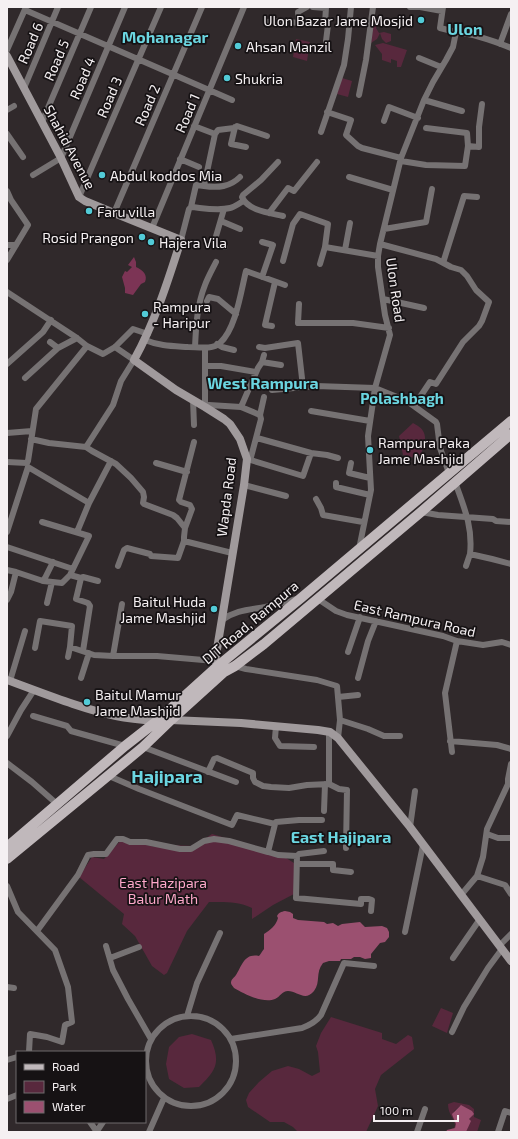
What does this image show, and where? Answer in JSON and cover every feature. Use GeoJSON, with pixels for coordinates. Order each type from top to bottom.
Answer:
{"type":"FeatureCollection","features":[{"type":"Feature","properties":{"kind":"main road","name":"DIT Road, Rampura"},"geometry":{"type":"LineString","coordinates":[[7,847],[457,465],[511,421]]}},
{"type":"Feature","properties":{"kind":"main road","name":"DIT Road, Rampura"},"geometry":{"type":"LineString","coordinates":[[7,859],[143,747],[171,720],[220,666],[235,666],[318,599],[511,434]]}},
{"type":"Feature","properties":{"kind":"main road"},"geometry":{"type":"LineString","coordinates":[[457,465],[464,474]]}},
{"type":"Feature","properties":{"kind":"street","name":"Road 6"},"geometry":{"type":"LineString","coordinates":[[24,88],[58,7]]}},
{"type":"Feature","properties":{"kind":"street","name":"Road 5"},"geometry":{"type":"LineString","coordinates":[[42,122],[91,7]]}},
{"type":"Feature","properties":{"kind":"street","name":"Road 4"},"geometry":{"type":"LineString","coordinates":[[61,158],[125,7]]}},
{"type":"Feature","properties":{"kind":"street","name":"Road 3"},"geometry":{"type":"LineString","coordinates":[[79,197],[161,7]]}},
{"type":"Feature","properties":{"kind":"street","name":"Road 2"},"geometry":{"type":"LineString","coordinates":[[114,214],[202,7]]}},
{"type":"Feature","properties":{"kind":"street","name":"Road 1"},"geometry":{"type":"LineString","coordinates":[[152,228],[244,7]]}},
{"type":"Feature","properties":{"kind":"street"},"geometry":{"type":"LineString","coordinates":[[299,23],[298,12],[307,7]]}},
{"type":"Feature","properties":{"kind":"street"},"geometry":{"type":"LineString","coordinates":[[313,7],[326,7],[325,24],[328,25],[326,41]]}},
{"type":"Feature","properties":{"kind":"street"},"geometry":{"type":"LineString","coordinates":[[321,132],[344,65],[351,7]]}},
{"type":"Feature","properties":{"kind":"street"},"geometry":{"type":"LineString","coordinates":[[359,95],[366,60],[372,7]]}},
{"type":"Feature","properties":{"kind":"street"},"geometry":{"type":"LineString","coordinates":[[410,7],[443,9],[440,28],[477,36],[511,48]]}},
{"type":"Feature","properties":{"kind":"street"},"geometry":{"type":"LineString","coordinates":[[7,50],[25,8],[52,22],[232,100]]}},
{"type":"Feature","properties":{"kind":"street"},"geometry":{"type":"LineString","coordinates":[[500,44],[511,14]]}},
{"type":"Feature","properties":{"kind":"street"},"geometry":{"type":"LineString","coordinates":[[266,22],[278,21],[325,24]]}},
{"type":"Feature","properties":{"kind":"street","name":"Ulon Road"},"geometry":{"type":"LineString","coordinates":[[358,550],[371,490],[368,436],[370,421],[375,388],[390,335],[385,315],[378,267],[380,244],[401,159],[424,100],[446,60],[452,47],[456,32]]}},
{"type":"Feature","properties":{"kind":"street","name":"Shahid Avenue"},"geometry":{"type":"LineString","coordinates":[[7,56],[61,158],[79,197],[114,214],[181,240]]}},
{"type":"Feature","properties":{"kind":"street"},"geometry":{"type":"LineString","coordinates":[[419,58],[441,67]]}},
{"type":"Feature","properties":{"kind":"street"},"geometry":{"type":"LineString","coordinates":[[424,100],[462,111]]}},
{"type":"Feature","properties":{"kind":"street"},"geometry":{"type":"LineString","coordinates":[[468,146],[479,146],[479,127],[482,104]]}},
{"type":"Feature","properties":{"kind":"street"},"geometry":{"type":"LineString","coordinates":[[7,110],[14,106]]}},
{"type":"Feature","properties":{"kind":"street"},"geometry":{"type":"LineString","coordinates":[[384,121],[389,107],[418,118]]}},
{"type":"Feature","properties":{"kind":"street"},"geometry":{"type":"LineString","coordinates":[[327,112],[351,120],[346,135],[358,146],[368,150],[426,165],[465,166],[468,146],[467,133],[426,128]]}},
{"type":"Feature","properties":{"kind":"street"},"geometry":{"type":"LineString","coordinates":[[194,126],[215,134]]}},
{"type":"Feature","properties":{"kind":"street"},"geometry":{"type":"LineString","coordinates":[[204,186],[215,134],[218,130],[237,126],[267,136]]}},
{"type":"Feature","properties":{"kind":"street"},"geometry":{"type":"LineString","coordinates":[[235,127],[231,144],[246,147]]}},
{"type":"Feature","properties":{"kind":"street"},"geometry":{"type":"LineString","coordinates":[[7,134],[23,157]]}},
{"type":"Feature","properties":{"kind":"street"},"geometry":{"type":"LineString","coordinates":[[33,175],[61,158]]}},
{"type":"Feature","properties":{"kind":"street"},"geometry":{"type":"LineString","coordinates":[[180,159],[199,167]]}},
{"type":"Feature","properties":{"kind":"street"},"geometry":{"type":"LineString","coordinates":[[278,162],[262,180],[242,197],[244,201],[257,210],[283,216]]}},
{"type":"Feature","properties":{"kind":"street"},"geometry":{"type":"LineString","coordinates":[[269,213],[288,188],[294,191],[317,162]]}},
{"type":"Feature","properties":{"kind":"street"},"geometry":{"type":"LineString","coordinates":[[86,447],[113,405],[121,382],[147,337],[181,240],[196,186],[223,186],[233,183],[240,176]]}},
{"type":"Feature","properties":{"kind":"street"},"geometry":{"type":"LineString","coordinates":[[349,177],[393,190]]}},
{"type":"Feature","properties":{"kind":"street"},"geometry":{"type":"LineString","coordinates":[[384,229],[426,222],[432,189]]}},
{"type":"Feature","properties":{"kind":"street"},"geometry":{"type":"LineString","coordinates":[[7,191],[28,225],[10,245],[7,260]]}},
{"type":"Feature","properties":{"kind":"street"},"geometry":{"type":"LineString","coordinates":[[443,263],[464,196],[477,197]]}},
{"type":"Feature","properties":{"kind":"street"},"geometry":{"type":"LineString","coordinates":[[191,207],[218,210],[234,207],[244,201]]}},
{"type":"Feature","properties":{"kind":"street"},"geometry":{"type":"LineString","coordinates":[[224,209],[214,243],[225,247]]}},
{"type":"Feature","properties":{"kind":"street"},"geometry":{"type":"LineString","coordinates":[[283,261],[293,224],[300,214],[328,224],[325,247],[320,264]]}},
{"type":"Feature","properties":{"kind":"street"},"geometry":{"type":"LineString","coordinates":[[221,221],[240,229]]}},
{"type":"Feature","properties":{"kind":"street"},"geometry":{"type":"LineString","coordinates":[[345,250],[350,223]]}},
{"type":"Feature","properties":{"kind":"street"},"geometry":{"type":"LineString","coordinates":[[262,242],[273,245],[262,277]]}},
{"type":"Feature","properties":{"kind":"street"},"geometry":{"type":"LineString","coordinates":[[380,244],[436,260],[461,270],[476,290],[489,302],[479,326],[463,342],[436,384],[430,382],[414,406]]}},
{"type":"Feature","properties":{"kind":"street"},"geometry":{"type":"LineString","coordinates":[[325,247],[378,256]]}},
{"type":"Feature","properties":{"kind":"street"},"geometry":{"type":"LineString","coordinates":[[195,347],[200,301],[205,284],[216,262]]}},
{"type":"Feature","properties":{"kind":"street"},"geometry":{"type":"LineString","coordinates":[[7,292],[51,320],[87,346],[103,354],[115,347],[133,329],[156,344],[205,348],[220,343],[228,332],[236,314],[246,271],[285,285]]}},
{"type":"Feature","properties":{"kind":"street"},"geometry":{"type":"LineString","coordinates":[[272,326],[265,325],[275,282]]}},
{"type":"Feature","properties":{"kind":"street"},"geometry":{"type":"LineString","coordinates":[[207,301],[209,297],[218,299],[236,314]]}},
{"type":"Feature","properties":{"kind":"street"},"geometry":{"type":"LineString","coordinates":[[383,299],[424,308]]}},
{"type":"Feature","properties":{"kind":"street"},"geometry":{"type":"LineString","coordinates":[[299,304],[298,323],[353,323],[389,328]]}},
{"type":"Feature","properties":{"kind":"street"},"geometry":{"type":"LineString","coordinates":[[7,364],[43,332],[51,320]]}},
{"type":"Feature","properties":{"kind":"street"},"geometry":{"type":"LineString","coordinates":[[25,378],[58,348],[77,338]]}},
{"type":"Feature","properties":{"kind":"street"},"geometry":{"type":"LineString","coordinates":[[50,342],[58,348]]}},
{"type":"Feature","properties":{"kind":"street"},"geometry":{"type":"LineString","coordinates":[[259,347],[265,348],[298,343],[303,387]]}},
{"type":"Feature","properties":{"kind":"street"},"geometry":{"type":"LineString","coordinates":[[217,344],[234,350]]}},
{"type":"Feature","properties":{"kind":"street"},"geometry":{"type":"LineString","coordinates":[[7,462],[27,463],[36,408],[87,346]]}},
{"type":"Feature","properties":{"kind":"street","name":"Wapda Road"},"geometry":{"type":"LineString","coordinates":[[115,347],[176,390],[224,419],[240,439],[247,459],[222,620],[220,666]]}},
{"type":"Feature","properties":{"kind":"street"},"geometry":{"type":"LineString","coordinates":[[205,348],[205,407],[241,407],[260,416]]}},
{"type":"Feature","properties":{"kind":"street"},"geometry":{"type":"LineString","coordinates":[[241,407],[263,359],[281,365]]}},
{"type":"Feature","properties":{"kind":"street"},"geometry":{"type":"LineString","coordinates":[[206,366],[226,367],[256,372]]}},
{"type":"Feature","properties":{"kind":"street"},"geometry":{"type":"LineString","coordinates":[[272,390],[340,386],[375,388],[407,401],[436,422],[440,448],[449,473]]}},
{"type":"Feature","properties":{"kind":"street"},"geometry":{"type":"LineString","coordinates":[[247,459],[251,457],[257,438],[264,397]]}},
{"type":"Feature","properties":{"kind":"street"},"geometry":{"type":"LineString","coordinates":[[193,400],[194,425]]}},
{"type":"Feature","properties":{"kind":"street"},"geometry":{"type":"LineString","coordinates":[[311,411],[370,421]]}},
{"type":"Feature","properties":{"kind":"street"},"geometry":{"type":"LineString","coordinates":[[7,433],[32,431]]}},
{"type":"Feature","properties":{"kind":"street"},"geometry":{"type":"LineString","coordinates":[[257,438],[311,453],[338,458]]}},
{"type":"Feature","properties":{"kind":"street"},"geometry":{"type":"LineString","coordinates":[[31,439],[49,443],[86,447],[116,464],[143,492],[144,504],[173,515],[185,528]]}},
{"type":"Feature","properties":{"kind":"street"},"geometry":{"type":"LineString","coordinates":[[118,566],[124,550],[127,548],[150,554],[151,556],[178,558],[184,539],[185,528],[192,509],[190,506],[179,500],[194,442]]}},
{"type":"Feature","properties":{"kind":"street"},"geometry":{"type":"LineString","coordinates":[[247,459],[303,476],[311,453]]}},
{"type":"Feature","properties":{"kind":"street"},"geometry":{"type":"LineString","coordinates":[[76,532],[89,502],[111,462]]}},
{"type":"Feature","properties":{"kind":"street"},"geometry":{"type":"LineString","coordinates":[[156,463],[187,472]]}},
{"type":"Feature","properties":{"kind":"street"},"geometry":{"type":"LineString","coordinates":[[352,463],[348,473],[370,478]]}},
{"type":"Feature","properties":{"kind":"street"},"geometry":{"type":"LineString","coordinates":[[7,532],[28,467],[89,502]]}},
{"type":"Feature","properties":{"kind":"street"},"geometry":{"type":"LineString","coordinates":[[455,482],[468,518],[470,554],[466,566]]}},
{"type":"Feature","properties":{"kind":"street"},"geometry":{"type":"LineString","coordinates":[[336,483],[336,488],[370,495]]}},
{"type":"Feature","properties":{"kind":"street"},"geometry":{"type":"LineString","coordinates":[[244,485],[286,496]]}},
{"type":"Feature","properties":{"kind":"street"},"geometry":{"type":"LineString","coordinates":[[316,499],[323,515],[363,522]]}},
{"type":"Feature","properties":{"kind":"street"},"geometry":{"type":"LineString","coordinates":[[421,512],[511,522]]}},
{"type":"Feature","properties":{"kind":"street"},"geometry":{"type":"LineString","coordinates":[[7,570],[43,581],[62,583],[72,572],[89,536],[42,522]]}},
{"type":"Feature","properties":{"kind":"street"},"geometry":{"type":"LineString","coordinates":[[184,539],[232,553]]}},
{"type":"Feature","properties":{"kind":"street"},"geometry":{"type":"LineString","coordinates":[[7,547],[53,562],[81,578],[83,577],[98,581]]}},
{"type":"Feature","properties":{"kind":"street"},"geometry":{"type":"LineString","coordinates":[[470,554],[511,564]]}},
{"type":"Feature","properties":{"kind":"street"},"geometry":{"type":"LineString","coordinates":[[43,581],[53,562]]}},
{"type":"Feature","properties":{"kind":"street"},"geometry":{"type":"LineString","coordinates":[[7,600],[11,592],[16,572]]}},
{"type":"Feature","properties":{"kind":"street"},"geometry":{"type":"LineString","coordinates":[[81,578],[76,599],[88,603],[90,606],[86,652],[81,678]]}},
{"type":"Feature","properties":{"kind":"street"},"geometry":{"type":"LineString","coordinates":[[47,603],[52,582]]}},
{"type":"Feature","properties":{"kind":"street"},"geometry":{"type":"LineString","coordinates":[[222,620],[229,615],[242,611],[301,598]]}},
{"type":"Feature","properties":{"kind":"street","name":"East Rampura Road"},"geometry":{"type":"LineString","coordinates":[[318,599],[336,611],[347,615],[443,636],[457,641],[483,645],[502,642],[511,645]]}},
{"type":"Feature","properties":{"kind":"street"},"geometry":{"type":"LineString","coordinates":[[113,656],[122,604]]}},
{"type":"Feature","properties":{"kind":"street"},"geometry":{"type":"LineString","coordinates":[[348,652],[360,617]]}},
{"type":"Feature","properties":{"kind":"street"},"geometry":{"type":"LineString","coordinates":[[35,648],[40,621],[72,626],[68,657]]}},
{"type":"Feature","properties":{"kind":"street"},"geometry":{"type":"LineString","coordinates":[[358,678],[368,641],[376,621]]}},
{"type":"Feature","properties":{"kind":"street"},"geometry":{"type":"LineString","coordinates":[[25,631],[8,680],[79,706],[104,713],[127,718],[157,721]]}},
{"type":"Feature","properties":{"kind":"street"},"geometry":{"type":"LineString","coordinates":[[452,752],[445,694],[457,641]]}},
{"type":"Feature","properties":{"kind":"street"},"geometry":{"type":"LineString","coordinates":[[70,647],[94,654],[113,656],[157,656],[220,666]]}},
{"type":"Feature","properties":{"kind":"street"},"geometry":{"type":"LineString","coordinates":[[235,666],[246,670],[317,680],[337,686],[340,720],[338,738]]}},
{"type":"Feature","properties":{"kind":"street"},"geometry":{"type":"LineString","coordinates":[[7,736],[34,690]]}},
{"type":"Feature","properties":{"kind":"street"},"geometry":{"type":"LineString","coordinates":[[338,697],[358,695]]}},
{"type":"Feature","properties":{"kind":"street"},"geometry":{"type":"LineString","coordinates":[[33,716],[67,726],[71,731],[125,746]]}},
{"type":"Feature","properties":{"kind":"street"},"geometry":{"type":"LineString","coordinates":[[171,720],[241,723],[330,732],[338,738],[410,827],[511,961]]}},
{"type":"Feature","properties":{"kind":"street"},"geometry":{"type":"LineString","coordinates":[[340,720],[384,736],[400,736]]}},
{"type":"Feature","properties":{"kind":"street"},"geometry":{"type":"LineString","coordinates":[[276,726],[275,738],[280,746],[314,747]]}},
{"type":"Feature","properties":{"kind":"street"},"geometry":{"type":"LineString","coordinates":[[324,811],[330,732]]}},
{"type":"Feature","properties":{"kind":"street"},"geometry":{"type":"LineString","coordinates":[[450,741],[498,745],[511,749]]}},
{"type":"Feature","properties":{"kind":"street"},"geometry":{"type":"LineString","coordinates":[[143,747],[236,782]]}},
{"type":"Feature","properties":{"kind":"street"},"geometry":{"type":"LineString","coordinates":[[208,772],[214,759],[217,758],[253,773],[255,782],[267,787],[289,788],[327,784],[339,789],[347,790],[346,848]]}},
{"type":"Feature","properties":{"kind":"street"},"geometry":{"type":"LineString","coordinates":[[7,763],[57,804]]}},
{"type":"Feature","properties":{"kind":"street"},"geometry":{"type":"LineString","coordinates":[[461,895],[477,876],[483,857],[487,830],[508,784],[511,764]]}},
{"type":"Feature","properties":{"kind":"street"},"geometry":{"type":"LineString","coordinates":[[109,776],[232,825],[237,815],[275,824],[276,822],[299,820],[322,820]]}},
{"type":"Feature","properties":{"kind":"street"},"geometry":{"type":"LineString","coordinates":[[410,827],[415,791]]}},
{"type":"Feature","properties":{"kind":"street"},"geometry":{"type":"LineString","coordinates":[[268,852],[275,824]]}},
{"type":"Feature","properties":{"kind":"street"},"geometry":{"type":"LineString","coordinates":[[486,834],[498,838],[511,838]]}},
{"type":"Feature","properties":{"kind":"street"},"geometry":{"type":"LineString","coordinates":[[37,931],[78,874],[88,855],[106,854],[117,839],[123,839],[130,842],[146,842],[180,849],[191,848],[208,840],[214,839],[229,841],[278,855],[297,856],[299,854],[324,851]]}},
{"type":"Feature","properties":{"kind":"street"},"geometry":{"type":"LineString","coordinates":[[405,932],[423,845]]}},
{"type":"Feature","properties":{"kind":"street"},"geometry":{"type":"LineString","coordinates":[[297,856],[296,898],[361,904],[361,899],[369,899],[372,900],[371,911]]}},
{"type":"Feature","properties":{"kind":"street"},"geometry":{"type":"LineString","coordinates":[[297,864],[333,864],[333,870],[351,872]]}},
{"type":"Feature","properties":{"kind":"street"},"geometry":{"type":"LineString","coordinates":[[477,876],[505,885],[511,894]]}},
{"type":"Feature","properties":{"kind":"street"},"geometry":{"type":"LineString","coordinates":[[7,886],[18,912],[55,950],[68,987],[72,1022],[65,1025],[62,1042],[47,1037],[30,1034],[29,1051]]}},
{"type":"Feature","properties":{"kind":"street"},"geometry":{"type":"LineString","coordinates":[[453,958],[480,919]]}},
{"type":"Feature","properties":{"kind":"street"},"geometry":{"type":"LineString","coordinates":[[187,1016],[197,982],[220,933]]}},
{"type":"Feature","properties":{"kind":"street"},"geometry":{"type":"LineString","coordinates":[[452,1032],[464,1007],[500,948],[511,934]]}},
{"type":"Feature","properties":{"kind":"street"},"geometry":{"type":"LineString","coordinates":[[106,946],[113,970],[150,1040]]}},
{"type":"Feature","properties":{"kind":"street"},"geometry":{"type":"LineString","coordinates":[[110,958],[139,947]]}},
{"type":"Feature","properties":{"kind":"street"},"geometry":{"type":"LineString","coordinates":[[231,1039],[302,1028],[310,1025],[317,1021],[321,1015],[344,963],[374,966]]}},
{"type":"Feature","properties":{"kind":"street"},"geometry":{"type":"LineString","coordinates":[[7,987],[14,988]]}},
{"type":"Feature","properties":{"kind":"street"},"geometry":{"type":"LineString","coordinates":[[146,1055],[150,1040],[157,1030],[166,1023],[176,1018],[198,1016],[212,1021],[225,1031],[231,1039],[236,1051],[237,1063],[234,1076],[229,1087],[220,1096],[210,1102],[198,1106],[186,1106],[164,1098],[150,1081],[146,1071]]}},
{"type":"Feature","properties":{"kind":"street"},"geometry":{"type":"LineString","coordinates":[[149,1132],[164,1098]]}},
{"type":"Feature","properties":{"kind":"street"},"geometry":{"type":"LineString","coordinates":[[417,1132],[425,1109]]}},
{"type":"Feature","properties":{"kind":"street"},"geometry":{"type":"LineString","coordinates":[[498,1132],[505,1110],[511,1113]]}},
{"type":"Feature","properties":{"kind":"street"},"geometry":{"type":"LineString","coordinates":[[91,1123],[97,1132],[102,1123]]}},
{"type":"Feature","properties":{"kind":"green space"},"geometry":{"type":"Polygon","coordinates":[[[374,17],[378,24],[376,28],[379,33],[384,32],[391,34],[391,41],[386,43],[382,39],[380,33],[377,39],[371,43],[374,17]]]}},
{"type":"Feature","properties":{"kind":"green space"},"geometry":{"type":"Polygon","coordinates":[[[296,39],[310,42],[307,61],[293,57],[296,39]]]}},
{"type":"Feature","properties":{"kind":"green space"},"geometry":{"type":"Polygon","coordinates":[[[383,43],[407,50],[401,67],[397,67],[397,61],[391,59],[391,63],[382,60],[382,54],[375,45],[383,43]]]}},
{"type":"Feature","properties":{"kind":"green space"},"geometry":{"type":"Polygon","coordinates":[[[342,78],[352,81],[348,97],[337,94],[342,78]]]}},
{"type":"Feature","properties":{"kind":"green space"},"geometry":{"type":"Polygon","coordinates":[[[413,423],[420,427],[425,438],[423,449],[418,459],[403,455],[399,436],[413,423]]]}},
{"type":"Feature","properties":{"kind":"green space","name":"East Hazipara Balur Math"},"geometry":{"type":"Polygon","coordinates":[[[212,834],[280,854],[297,865],[294,894],[273,905],[252,919],[252,908],[247,906],[231,902],[209,902],[187,931],[167,973],[164,975],[152,966],[135,936],[122,924],[124,914],[79,877],[92,857],[104,859],[122,839],[155,847],[167,845],[194,846],[212,834]]]}},
{"type":"Feature","properties":{"kind":"green space"},"geometry":{"type":"Polygon","coordinates":[[[441,1008],[453,1013],[447,1033],[432,1026],[441,1008]]]}},
{"type":"Feature","properties":{"kind":"green space"},"geometry":{"type":"Polygon","coordinates":[[[331,1017],[382,1033],[382,1039],[396,1044],[408,1035],[412,1037],[414,1049],[381,1075],[375,1089],[378,1106],[366,1132],[298,1132],[284,1122],[270,1122],[248,1107],[246,1100],[249,1093],[272,1071],[288,1066],[299,1069],[312,1076],[320,1072],[316,1046],[321,1033],[331,1017]]]}},
{"type":"Feature","properties":{"kind":"green space"},"geometry":{"type":"Polygon","coordinates":[[[192,1034],[211,1040],[216,1055],[216,1060],[213,1071],[199,1087],[184,1088],[169,1079],[166,1064],[169,1047],[179,1037],[192,1034]]]}},
{"type":"Feature","properties":{"kind":"green space"},"geometry":{"type":"Polygon","coordinates":[[[454,1102],[469,1105],[474,1109],[474,1117],[481,1120],[477,1132],[466,1132],[470,1121],[469,1119],[472,1115],[460,1106],[454,1111],[453,1117],[457,1124],[455,1128],[453,1128],[455,1123],[449,1111],[448,1104],[454,1102]]]}},
{"type":"Feature","properties":{"kind":"shaded area"},"geometry":{"type":"Polygon","coordinates":[[[134,257],[136,267],[143,271],[146,279],[133,295],[125,293],[122,277],[125,271],[127,272],[132,267],[128,265],[134,257]]]}},
{"type":"Feature","properties":{"kind":"water"},"geometry":{"type":"Polygon","coordinates":[[[285,911],[293,914],[293,918],[298,920],[324,922],[327,924],[333,923],[338,926],[342,924],[360,922],[365,927],[382,926],[387,928],[389,937],[385,942],[380,943],[371,954],[371,958],[365,959],[354,957],[351,959],[341,959],[340,961],[329,961],[323,963],[319,970],[316,988],[307,996],[288,991],[284,992],[275,999],[265,1000],[248,995],[234,988],[231,984],[232,980],[242,964],[250,956],[260,955],[264,949],[264,934],[274,926],[278,918],[277,916],[281,912],[285,911]]]}},
{"type":"Feature","properties":{"kind":"water"},"geometry":{"type":"Polygon","coordinates":[[[461,1105],[472,1111],[474,1114],[469,1119],[471,1121],[466,1132],[446,1132],[447,1130],[455,1128],[456,1124],[452,1114],[461,1105]]]}},
{"type":"Feature","properties":{"kind":"place","name":"Ulon Bazar Jame Mosjid"},"geometry":{"type":"Point","coordinates":[421,20]}},
{"type":"Feature","properties":{"kind":"place","name":"Ahsan Manzil"},"geometry":{"type":"Point","coordinates":[238,46]}},
{"type":"Feature","properties":{"kind":"place","name":"Shukria"},"geometry":{"type":"Point","coordinates":[227,78]}},
{"type":"Feature","properties":{"kind":"place","name":"Abdul koddos Mia"},"geometry":{"type":"Point","coordinates":[102,175]}},
{"type":"Feature","properties":{"kind":"place","name":"Faru villa"},"geometry":{"type":"Point","coordinates":[89,211]}},
{"type":"Feature","properties":{"kind":"place","name":"Rosid Prangon"},"geometry":{"type":"Point","coordinates":[142,237]}},
{"type":"Feature","properties":{"kind":"place","name":"Hajera Vila"},"geometry":{"type":"Point","coordinates":[151,242]}},
{"type":"Feature","properties":{"kind":"place","name":"Rampura - Haripur"},"geometry":{"type":"Point","coordinates":[145,314]}},
{"type":"Feature","properties":{"kind":"place","name":"Rampura Paka Jame Mashjid"},"geometry":{"type":"Point","coordinates":[370,450]}},
{"type":"Feature","properties":{"kind":"place","name":"Baitul Huda Jame Mashjid"},"geometry":{"type":"Point","coordinates":[214,609]}},
{"type":"Feature","properties":{"kind":"place","name":"Baitul Mamur Jame Mashjid"},"geometry":{"type":"Point","coordinates":[87,702]}},
{"type":"Feature","properties":{"kind":"district","name":"Ulon"},"geometry":{"type":"Point","coordinates":[465,28]}},
{"type":"Feature","properties":{"kind":"district","name":"Mohanagar"},"geometry":{"type":"Point","coordinates":[165,36]}},
{"type":"Feature","properties":{"kind":"district","name":"West Rampura"},"geometry":{"type":"Point","coordinates":[263,382]}},
{"type":"Feature","properties":{"kind":"district","name":"Polashbagh"},"geometry":{"type":"Point","coordinates":[402,398]}},
{"type":"Feature","properties":{"kind":"district","name":"Hajipara"},"geometry":{"type":"Point","coordinates":[167,776]}},
{"type":"Feature","properties":{"kind":"district","name":"East Hajipara"},"geometry":{"type":"Point","coordinates":[341,836]}}]}
